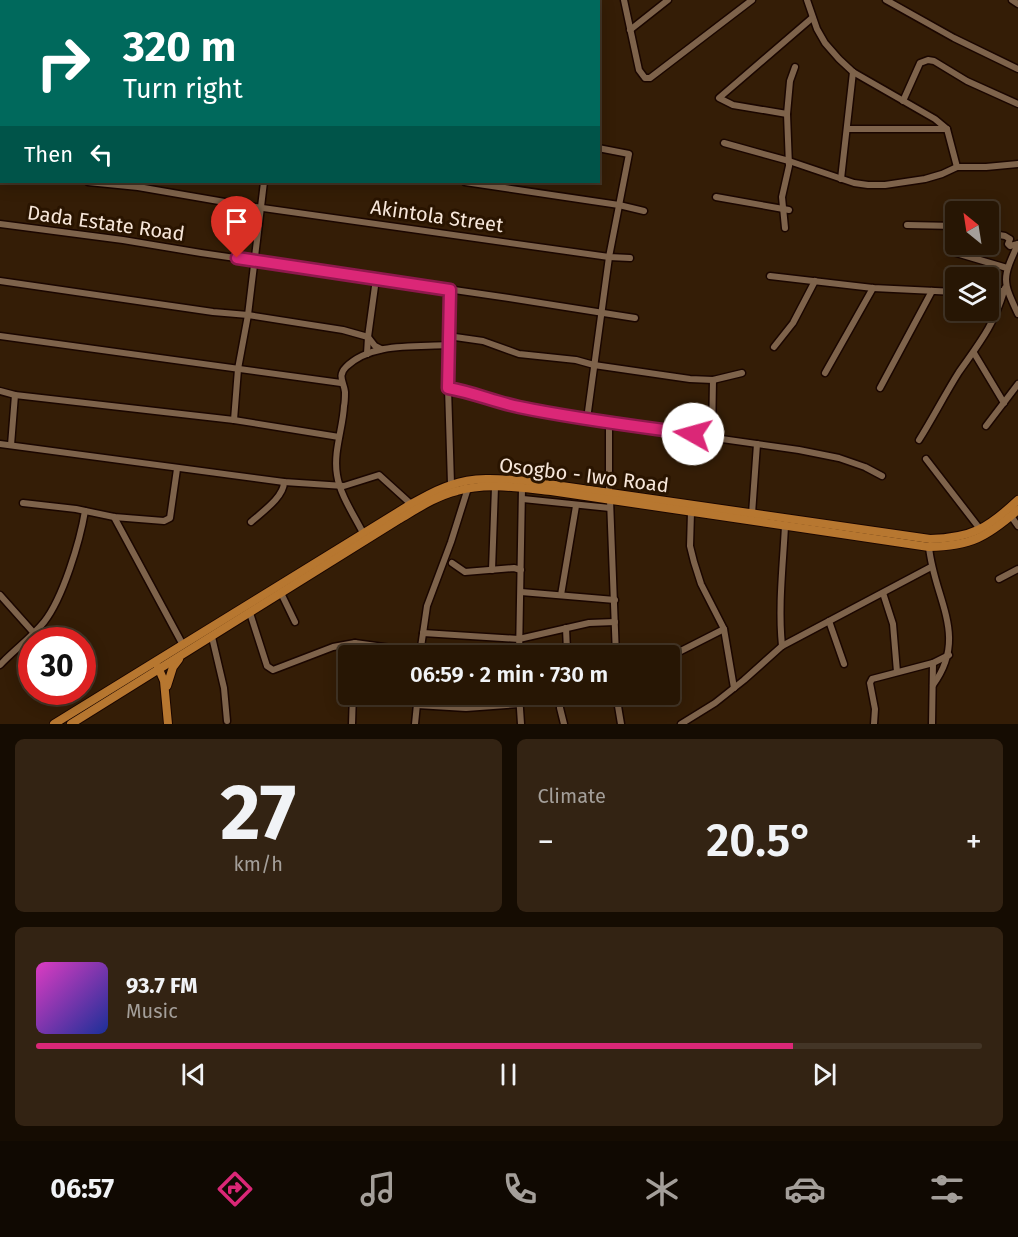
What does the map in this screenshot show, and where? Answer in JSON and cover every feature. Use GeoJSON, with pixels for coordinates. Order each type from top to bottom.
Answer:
{"type":"FeatureCollection","features":[{"type":"Feature","properties":{"kind":"main road","name":"Osogbo - Iwo Road"},"geometry":{"type":"LineString","coordinates":[[71,724],[363,533],[411,504],[451,484],[481,479],[501,479],[610,500],[752,514],[930,539],[954,538],[980,529],[1018,500]]}},
{"type":"Feature","properties":{"kind":"main road","name":"Osogbo - Iwo Road"},"geometry":{"type":"LineString","coordinates":[[184,649],[212,637],[419,508],[442,495],[468,488],[522,488],[929,547],[964,544],[988,534],[1018,510]]}},
{"type":"Feature","properties":{"kind":"main road"},"geometry":{"type":"LineString","coordinates":[[166,690],[173,668],[184,649]]}},
{"type":"Feature","properties":{"kind":"main road","name":"Osogbo - Iwo Road"},"geometry":{"type":"LineString","coordinates":[[54,724],[157,666]]}},
{"type":"Feature","properties":{"kind":"main road"},"geometry":{"type":"LineString","coordinates":[[157,666],[166,690],[168,724]]}},
{"type":"Feature","properties":{"kind":"street"},"geometry":{"type":"LineString","coordinates":[[624,0],[639,70],[643,77],[650,78],[749,1]]}},
{"type":"Feature","properties":{"kind":"street"},"geometry":{"type":"LineString","coordinates":[[630,30],[668,0]]}},
{"type":"Feature","properties":{"kind":"street"},"geometry":{"type":"LineString","coordinates":[[807,0],[812,18],[825,43],[853,72],[935,119],[947,129],[957,167]]}},
{"type":"Feature","properties":{"kind":"street"},"geometry":{"type":"LineString","coordinates":[[886,0],[954,38],[1018,69]]}},
{"type":"Feature","properties":{"kind":"street"},"geometry":{"type":"LineString","coordinates":[[1012,0],[1018,4]]}},
{"type":"Feature","properties":{"kind":"street"},"geometry":{"type":"LineString","coordinates":[[787,114],[734,105],[719,98],[812,18]]}},
{"type":"Feature","properties":{"kind":"street"},"geometry":{"type":"LineString","coordinates":[[903,101],[920,63],[928,60],[1018,104]]}},
{"type":"Feature","properties":{"kind":"street"},"geometry":{"type":"LineString","coordinates":[[785,228],[786,210],[782,197],[789,160],[787,114],[790,81],[795,66]]}},
{"type":"Feature","properties":{"kind":"street"},"geometry":{"type":"LineString","coordinates":[[840,179],[853,72]]}},
{"type":"Feature","properties":{"kind":"street"},"geometry":{"type":"LineString","coordinates":[[847,129],[947,129]]}},
{"type":"Feature","properties":{"kind":"street"},"geometry":{"type":"LineString","coordinates":[[724,143],[789,160],[854,183],[885,185],[925,179],[957,167],[1018,164]]}},
{"type":"Feature","properties":{"kind":"street"},"geometry":{"type":"LineString","coordinates":[[587,419],[609,257],[629,154],[600,148]]}},
{"type":"Feature","properties":{"kind":"street","name":"Akintola Street"},"geometry":{"type":"LineString","coordinates":[[113,183],[138,184],[260,207],[609,257],[630,258]]}},
{"type":"Feature","properties":{"kind":"street"},"geometry":{"type":"LineString","coordinates":[[234,420],[238,369],[248,315],[264,183]]}},
{"type":"Feature","properties":{"kind":"street"},"geometry":{"type":"LineString","coordinates":[[472,183],[619,205],[644,211]]}},
{"type":"Feature","properties":{"kind":"street"},"geometry":{"type":"LineString","coordinates":[[716,197],[786,210]]}},
{"type":"Feature","properties":{"kind":"street","name":"Dada Estate Road"},"geometry":{"type":"LineString","coordinates":[[0,224],[509,297],[635,318]]}},
{"type":"Feature","properties":{"kind":"street"},"geometry":{"type":"LineString","coordinates":[[907,225],[945,226]]}},
{"type":"Feature","properties":{"kind":"street"},"geometry":{"type":"LineString","coordinates":[[999,235],[1010,238],[1008,244],[1010,246],[1018,244]]}},
{"type":"Feature","properties":{"kind":"street"},"geometry":{"type":"LineString","coordinates":[[919,440],[993,322],[1005,289],[1007,268],[1018,244]]}},
{"type":"Feature","properties":{"kind":"street"},"geometry":{"type":"LineString","coordinates":[[963,255],[1007,268]]}},
{"type":"Feature","properties":{"kind":"street"},"geometry":{"type":"LineString","coordinates":[[770,276],[873,288],[945,292]]}},
{"type":"Feature","properties":{"kind":"street"},"geometry":{"type":"LineString","coordinates":[[367,354],[376,279]]}},
{"type":"Feature","properties":{"kind":"street"},"geometry":{"type":"LineString","coordinates":[[0,281],[343,330],[368,337],[375,346],[381,349]]}},
{"type":"Feature","properties":{"kind":"street"},"geometry":{"type":"LineString","coordinates":[[774,346],[793,323],[815,281]]}},
{"type":"Feature","properties":{"kind":"street"},"geometry":{"type":"LineString","coordinates":[[825,373],[873,288]]}},
{"type":"Feature","properties":{"kind":"street"},"geometry":{"type":"LineString","coordinates":[[999,290],[1005,289]]}},
{"type":"Feature","properties":{"kind":"street"},"geometry":{"type":"LineString","coordinates":[[1005,289],[1018,315]]}},
{"type":"Feature","properties":{"kind":"street"},"geometry":{"type":"LineString","coordinates":[[450,290],[448,388],[451,484]]}},
{"type":"Feature","properties":{"kind":"street"},"geometry":{"type":"LineString","coordinates":[[880,388],[932,291]]}},
{"type":"Feature","properties":{"kind":"street"},"geometry":{"type":"LineString","coordinates":[[0,336],[341,383]]}},
{"type":"Feature","properties":{"kind":"street"},"geometry":{"type":"LineString","coordinates":[[448,336],[483,341],[519,354],[576,360],[594,365],[713,381],[742,373]]}},
{"type":"Feature","properties":{"kind":"street"},"geometry":{"type":"LineString","coordinates":[[363,533],[336,473],[344,408],[345,390],[341,383],[342,372],[367,354],[381,349],[448,345]]}},
{"type":"Feature","properties":{"kind":"street"},"geometry":{"type":"LineString","coordinates":[[974,353],[1004,403]]}},
{"type":"Feature","properties":{"kind":"street"},"geometry":{"type":"LineString","coordinates":[[712,436],[713,381]]}},
{"type":"Feature","properties":{"kind":"street"},"geometry":{"type":"LineString","coordinates":[[986,426],[1018,384]]}},
{"type":"Feature","properties":{"kind":"street"},"geometry":{"type":"LineString","coordinates":[[448,388],[520,407],[609,423],[712,436],[839,459],[865,466],[882,476]]}},
{"type":"Feature","properties":{"kind":"street"},"geometry":{"type":"LineString","coordinates":[[0,391],[15,395],[234,420],[339,437]]}},
{"type":"Feature","properties":{"kind":"street"},"geometry":{"type":"LineString","coordinates":[[11,445],[15,395]]}},
{"type":"Feature","properties":{"kind":"street"},"geometry":{"type":"LineString","coordinates":[[609,423],[616,645]]}},
{"type":"Feature","properties":{"kind":"street"},"geometry":{"type":"LineString","coordinates":[[0,444],[284,482],[340,486],[379,476],[411,504]]}},
{"type":"Feature","properties":{"kind":"street"},"geometry":{"type":"LineString","coordinates":[[752,514],[757,444]]}},
{"type":"Feature","properties":{"kind":"street"},"geometry":{"type":"LineString","coordinates":[[926,459],[980,529]]}},
{"type":"Feature","properties":{"kind":"street"},"geometry":{"type":"LineString","coordinates":[[24,503],[114,517],[164,521],[170,518],[177,469]]}},
{"type":"Feature","properties":{"kind":"street"},"geometry":{"type":"LineString","coordinates":[[251,522],[276,499],[284,487],[284,482]]}},
{"type":"Feature","properties":{"kind":"street"},"geometry":{"type":"LineString","coordinates":[[492,570],[495,487]]}},
{"type":"Feature","properties":{"kind":"street"},"geometry":{"type":"LineString","coordinates":[[421,645],[427,606],[468,488]]}},
{"type":"Feature","properties":{"kind":"street"},"geometry":{"type":"LineString","coordinates":[[519,645],[522,488]]}},
{"type":"Feature","properties":{"kind":"street"},"geometry":{"type":"LineString","coordinates":[[523,499],[576,506],[610,500]]}},
{"type":"Feature","properties":{"kind":"street"},"geometry":{"type":"LineString","coordinates":[[561,595],[576,506]]}},
{"type":"Feature","properties":{"kind":"street"},"geometry":{"type":"LineString","coordinates":[[38,627],[44,621],[62,588],[85,511]]}},
{"type":"Feature","properties":{"kind":"street"},"geometry":{"type":"LineString","coordinates":[[691,512],[690,546],[693,562],[701,584],[724,629],[734,688]]}},
{"type":"Feature","properties":{"kind":"street"},"geometry":{"type":"LineString","coordinates":[[1011,516],[1018,526]]}},
{"type":"Feature","properties":{"kind":"street"},"geometry":{"type":"LineString","coordinates":[[114,517],[184,649]]}},
{"type":"Feature","properties":{"kind":"street"},"geometry":{"type":"LineString","coordinates":[[782,646],[781,577],[786,526]]}},
{"type":"Feature","properties":{"kind":"street"},"geometry":{"type":"LineString","coordinates":[[929,547],[931,567],[943,602],[950,638],[946,665],[933,686]]}},
{"type":"Feature","properties":{"kind":"street"},"geometry":{"type":"LineString","coordinates":[[452,563],[465,572],[522,570]]}},
{"type":"Feature","properties":{"kind":"street"},"geometry":{"type":"LineString","coordinates":[[681,724],[734,688],[782,646],[931,567]]}},
{"type":"Feature","properties":{"kind":"street"},"geometry":{"type":"LineString","coordinates":[[999,579],[1018,569]]}},
{"type":"Feature","properties":{"kind":"street"},"geometry":{"type":"LineString","coordinates":[[521,592],[615,600]]}},
{"type":"Feature","properties":{"kind":"street"},"geometry":{"type":"LineString","coordinates":[[281,593],[295,622]]}},
{"type":"Feature","properties":{"kind":"street"},"geometry":{"type":"LineString","coordinates":[[883,593],[893,624],[897,672]]}},
{"type":"Feature","properties":{"kind":"street"},"geometry":{"type":"LineString","coordinates":[[0,595],[29,627]]}},
{"type":"Feature","properties":{"kind":"street"},"geometry":{"type":"LineString","coordinates":[[250,613],[267,666],[273,670],[333,647],[355,643],[367,645]]}},
{"type":"Feature","properties":{"kind":"street"},"geometry":{"type":"LineString","coordinates":[[829,621],[844,664]]}},
{"type":"Feature","properties":{"kind":"street"},"geometry":{"type":"LineString","coordinates":[[423,633],[519,639],[589,623],[615,622]]}},
{"type":"Feature","properties":{"kind":"street"},"geometry":{"type":"LineString","coordinates":[[566,628],[567,645]]}},
{"type":"Feature","properties":{"kind":"street"},"geometry":{"type":"LineString","coordinates":[[680,651],[724,629]]}},
{"type":"Feature","properties":{"kind":"street"},"geometry":{"type":"LineString","coordinates":[[212,637],[224,688],[227,721]]}},
{"type":"Feature","properties":{"kind":"street"},"geometry":{"type":"LineString","coordinates":[[0,665],[18,647]]}},
{"type":"Feature","properties":{"kind":"street"},"geometry":{"type":"LineString","coordinates":[[874,724],[875,709],[870,683],[874,677],[933,663],[949,655]]}},
{"type":"Feature","properties":{"kind":"street"},"geometry":{"type":"LineString","coordinates":[[932,724],[933,663]]}},
{"type":"Feature","properties":{"kind":"street"},"geometry":{"type":"LineString","coordinates":[[352,724],[353,705]]}},
{"type":"Feature","properties":{"kind":"street"},"geometry":{"type":"LineString","coordinates":[[415,724],[417,705],[466,708],[506,705]]}},
{"type":"Feature","properties":{"kind":"street"},"geometry":{"type":"LineString","coordinates":[[519,705],[521,724]]}},
{"type":"Feature","properties":{"kind":"street"},"geometry":{"type":"LineString","coordinates":[[560,705],[564,724]]}},
{"type":"Feature","properties":{"kind":"street"},"geometry":{"type":"LineString","coordinates":[[618,705],[621,724]]}},
{"type":"Feature","properties":{"kind":"route"},"geometry":{"type":"LineString","coordinates":[[237,258],[450,290],[448,388],[520,407],[609,423],[693,434]]}}]}
